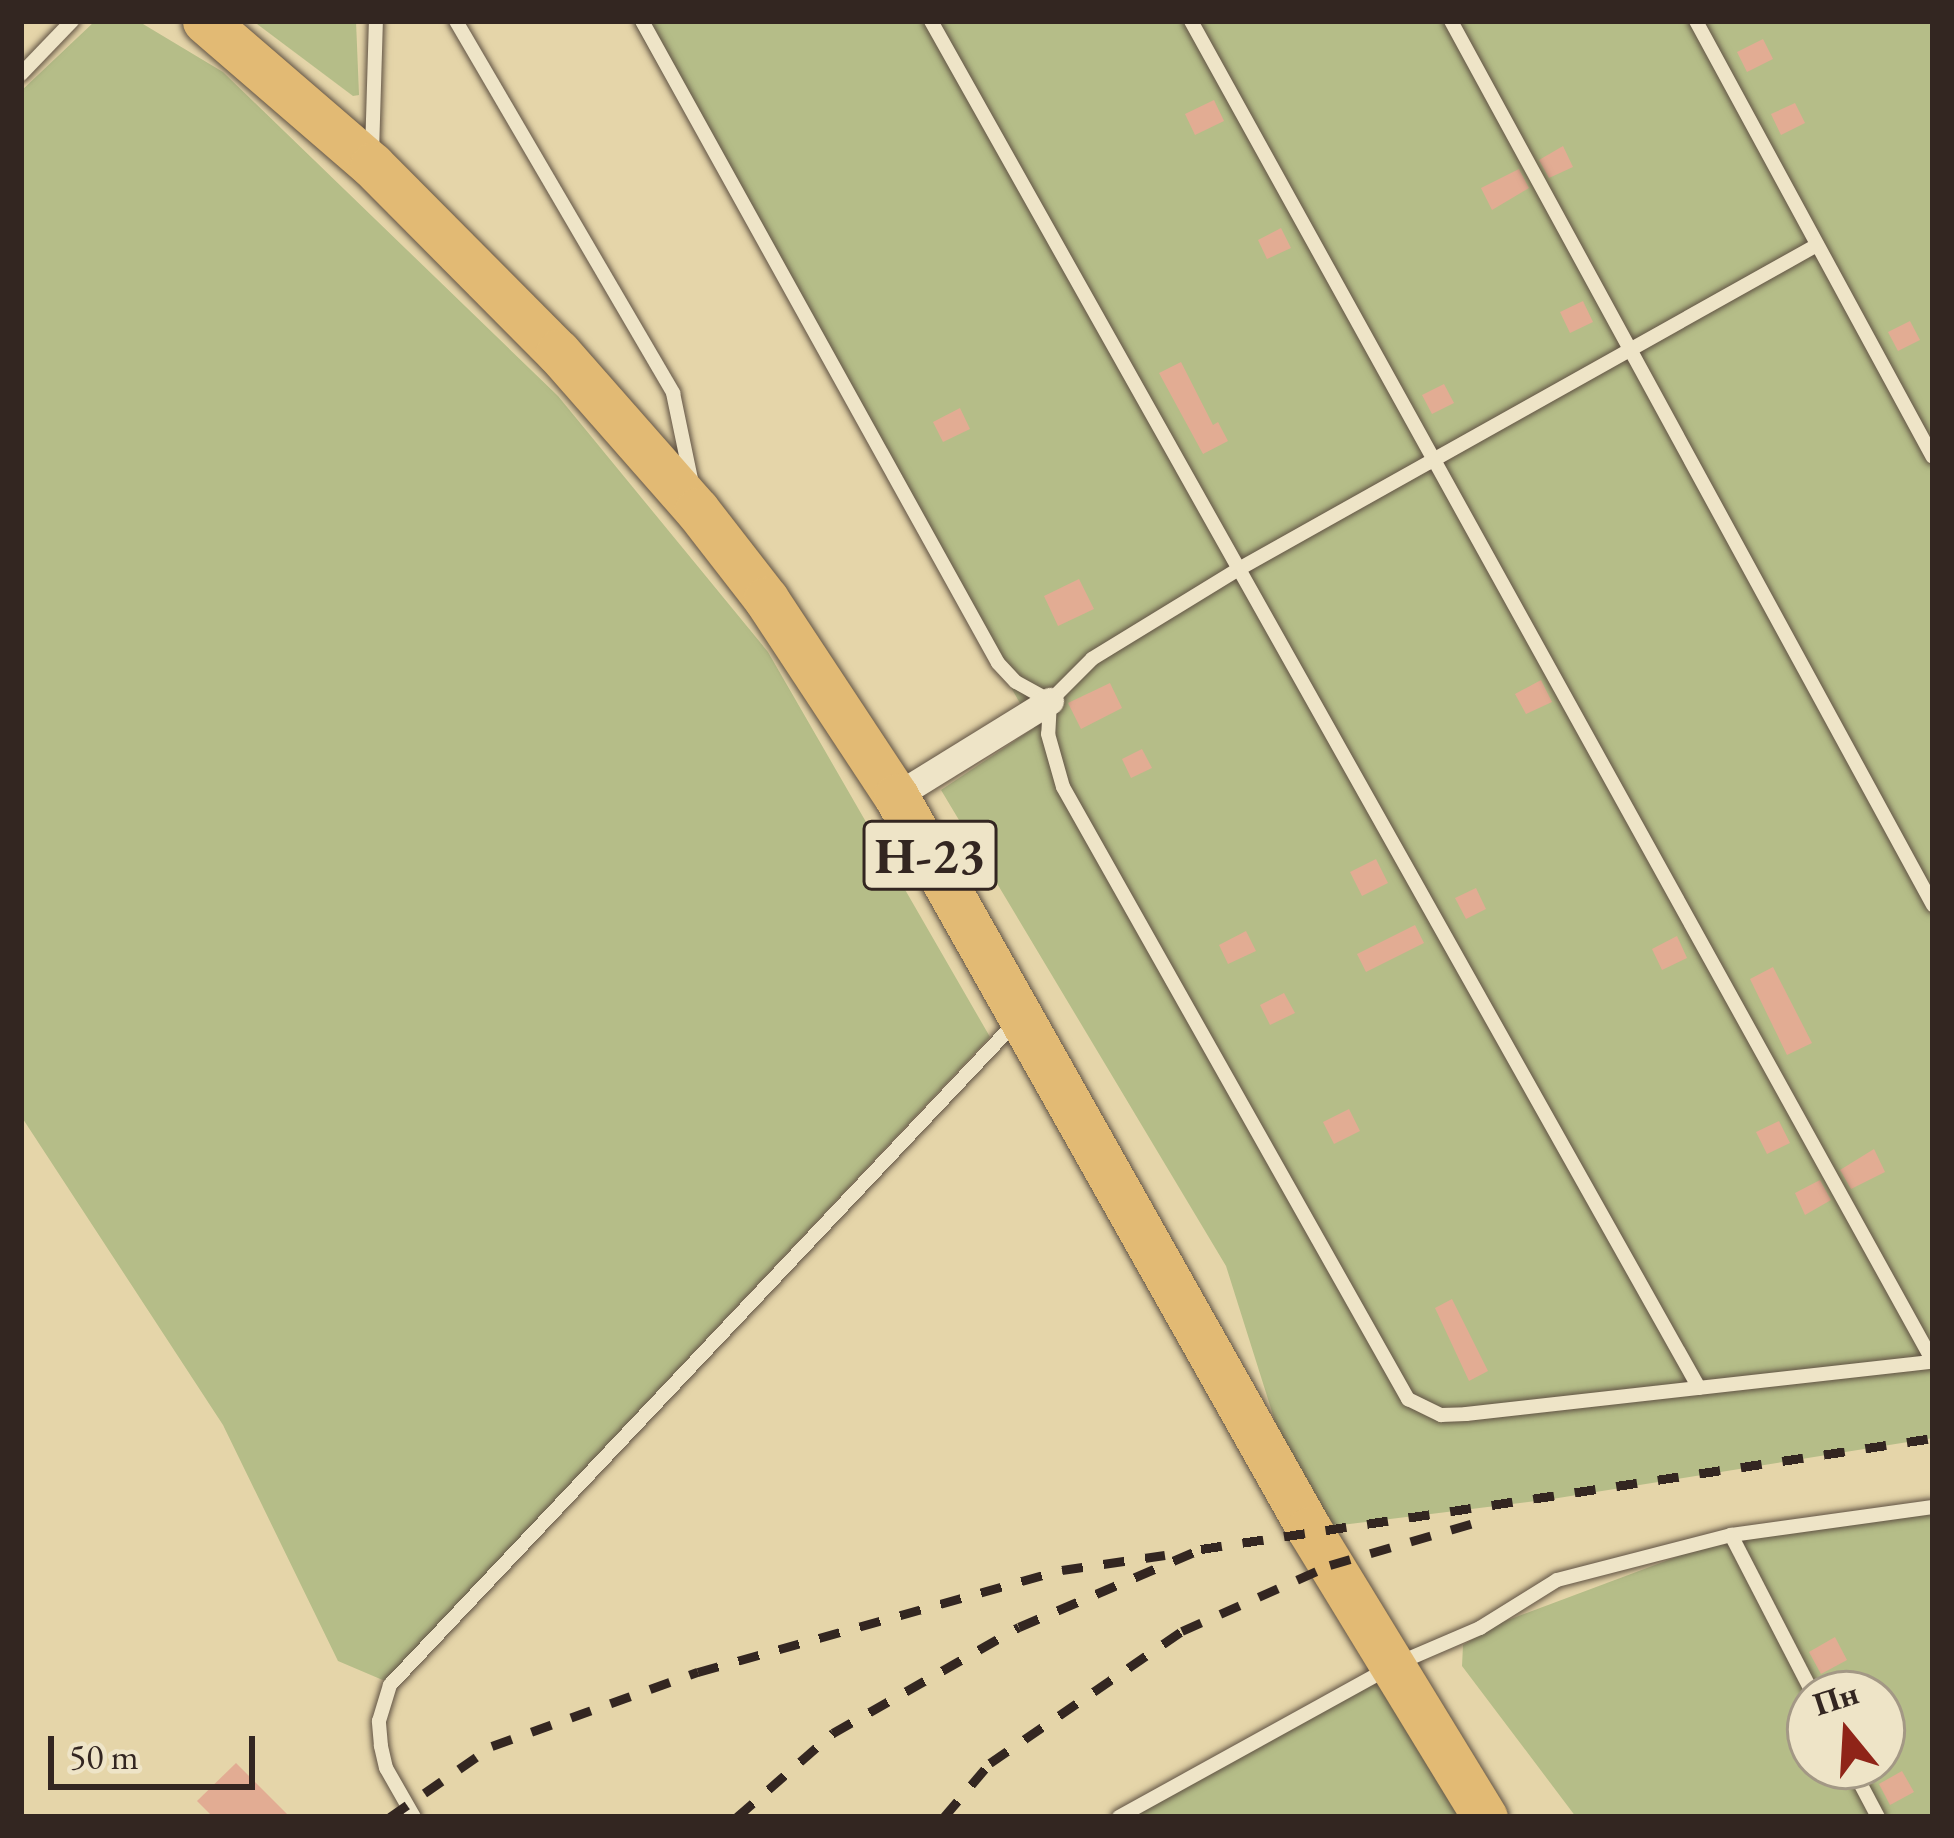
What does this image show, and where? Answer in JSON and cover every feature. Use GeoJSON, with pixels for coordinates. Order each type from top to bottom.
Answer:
{"type":"FeatureCollection","features":[{"type":"Feature","properties":{"kind":"main road","name":"Н-23"},"geometry":{"type":"LineString","coordinates":[[205,21],[371,164],[558,352],[697,510],[766,598],[896,796],[1309,1529],[1485,1817]]}},
{"type":"Feature","properties":{"kind":"street"},"geometry":{"type":"LineString","coordinates":[[896,796],[1050,701]]}},
{"type":"Feature","properties":{"kind":"lane"},"geometry":{"type":"LineString","coordinates":[[21,74],[73,21]]}},
{"type":"Feature","properties":{"kind":"lane"},"geometry":{"type":"LineString","coordinates":[[371,164],[376,21]]}},
{"type":"Feature","properties":{"kind":"lane"},"geometry":{"type":"LineString","coordinates":[[456,21],[673,394],[697,510]]}},
{"type":"Feature","properties":{"kind":"lane"},"geometry":{"type":"LineString","coordinates":[[642,21],[998,663],[1016,682],[1050,701]]}},
{"type":"Feature","properties":{"kind":"lane"},"geometry":{"type":"LineString","coordinates":[[931,21],[1699,1388]]}},
{"type":"Feature","properties":{"kind":"lane"},"geometry":{"type":"LineString","coordinates":[[1191,21],[1434,460],[1933,1362],[1441,1414],[1408,1399],[1063,787],[1048,734],[1050,701],[1092,659],[1237,570],[1434,460],[1627,351],[1817,245]]}},
{"type":"Feature","properties":{"kind":"lane"},"geometry":{"type":"LineString","coordinates":[[1451,21],[1933,905]]}},
{"type":"Feature","properties":{"kind":"lane"},"geometry":{"type":"LineString","coordinates":[[1696,21],[1933,457]]}},
{"type":"Feature","properties":{"kind":"lane"},"geometry":{"type":"LineString","coordinates":[[414,1817],[386,1768],[381,1746],[379,1720],[390,1685],[1023,1015]]}},
{"type":"Feature","properties":{"kind":"lane"},"geometry":{"type":"LineString","coordinates":[[1119,1817],[1394,1665],[1480,1628],[1557,1580],[1731,1535],[1933,1508]]}},
{"type":"Feature","properties":{"kind":"lane"},"geometry":{"type":"LineString","coordinates":[[1731,1535],[1801,1670]]}},
{"type":"Feature","properties":{"kind":"lane"},"geometry":{"type":"LineString","coordinates":[[1864,1790],[1878,1817]]}},
{"type":"Feature","properties":{"kind":"green space"},"geometry":{"type":"Polygon","coordinates":[[[95,21],[138,21],[223,72],[558,396],[768,652],[990,1037],[385,1681],[338,1661],[223,1425],[21,1116],[21,91],[95,21]]]}},
{"type":"Feature","properties":{"kind":"green space"},"geometry":{"type":"Polygon","coordinates":[[[253,21],[356,21],[359,95],[353,96],[253,21]]]}},
{"type":"Feature","properties":{"kind":"green space"},"geometry":{"type":"Polygon","coordinates":[[[633,21],[1933,21],[1933,1438],[1552,1499],[1309,1529],[1226,1266],[941,790],[1034,728],[633,21]]]}},
{"type":"Feature","properties":{"kind":"green space"},"geometry":{"type":"Polygon","coordinates":[[[1933,1514],[1933,1817],[1576,1817],[1462,1666],[1463,1645],[1500,1623],[1695,1550],[1800,1530],[1933,1514]]]}},
{"type":"Feature","properties":{"kind":"green space"},"geometry":{"type":"Polygon","coordinates":[[[1394,1665],[1485,1817],[1119,1817],[1394,1665]]]}},
{"type":"Feature","properties":{"kind":"building"},"geometry":{"type":"Polygon","coordinates":[[[1763,39],[1773,59],[1747,72],[1737,52],[1763,39]]]}},
{"type":"Feature","properties":{"kind":"building"},"geometry":{"type":"Polygon","coordinates":[[[1214,100],[1224,121],[1195,135],[1185,114],[1214,100]]]}},
{"type":"Feature","properties":{"kind":"building"},"geometry":{"type":"Polygon","coordinates":[[[1795,103],[1805,123],[1781,135],[1771,114],[1795,103]]]}},
{"type":"Feature","properties":{"kind":"building"},"geometry":{"type":"Polygon","coordinates":[[[1563,146],[1573,167],[1549,178],[1539,160],[1563,146]]]}},
{"type":"Feature","properties":{"kind":"building"},"geometry":{"type":"Polygon","coordinates":[[[1519,169],[1529,188],[1492,210],[1481,188],[1519,169]]]}},
{"type":"Feature","properties":{"kind":"building"},"geometry":{"type":"Polygon","coordinates":[[[1281,228],[1291,248],[1267,259],[1258,240],[1281,228]]]}},
{"type":"Feature","properties":{"kind":"building"},"geometry":{"type":"Polygon","coordinates":[[[1583,301],[1593,322],[1570,333],[1560,312],[1583,301]]]}},
{"type":"Feature","properties":{"kind":"building"},"geometry":{"type":"Polygon","coordinates":[[[1910,321],[1920,340],[1898,351],[1888,332],[1910,321]]]}},
{"type":"Feature","properties":{"kind":"building"},"geometry":{"type":"Polygon","coordinates":[[[1181,362],[1213,425],[1218,422],[1228,441],[1203,454],[1159,373],[1181,362]]]}},
{"type":"Feature","properties":{"kind":"building"},"geometry":{"type":"Polygon","coordinates":[[[1444,384],[1454,403],[1432,414],[1422,395],[1444,384]]]}},
{"type":"Feature","properties":{"kind":"building"},"geometry":{"type":"Polygon","coordinates":[[[960,408],[970,429],[943,442],[933,422],[960,408]]]}},
{"type":"Feature","properties":{"kind":"building"},"geometry":{"type":"Polygon","coordinates":[[[1079,579],[1094,609],[1058,626],[1044,596],[1079,579]]]}},
{"type":"Feature","properties":{"kind":"building"},"geometry":{"type":"Polygon","coordinates":[[[1541,680],[1552,702],[1526,714],[1515,694],[1541,680]]]}},
{"type":"Feature","properties":{"kind":"building"},"geometry":{"type":"Polygon","coordinates":[[[1110,683],[1122,708],[1081,729],[1068,703],[1110,683]]]}},
{"type":"Feature","properties":{"kind":"building"},"geometry":{"type":"Polygon","coordinates":[[[1142,749],[1152,768],[1131,778],[1122,759],[1142,749]]]}},
{"type":"Feature","properties":{"kind":"building"},"geometry":{"type":"Polygon","coordinates":[[[1376,859],[1388,883],[1362,896],[1350,872],[1376,859]]]}},
{"type":"Feature","properties":{"kind":"building"},"geometry":{"type":"Polygon","coordinates":[[[1476,888],[1486,909],[1466,919],[1455,898],[1476,888]]]}},
{"type":"Feature","properties":{"kind":"building"},"geometry":{"type":"Polygon","coordinates":[[[1415,925],[1424,943],[1366,972],[1357,954],[1415,925]]]}},
{"type":"Feature","properties":{"kind":"building"},"geometry":{"type":"Polygon","coordinates":[[[1246,931],[1256,951],[1228,964],[1219,945],[1246,931]]]}},
{"type":"Feature","properties":{"kind":"building"},"geometry":{"type":"Polygon","coordinates":[[[1677,936],[1687,958],[1662,970],[1652,949],[1677,936]]]}},
{"type":"Feature","properties":{"kind":"building"},"geometry":{"type":"Polygon","coordinates":[[[1773,967],[1812,1043],[1787,1055],[1750,979],[1773,967]]]}},
{"type":"Feature","properties":{"kind":"building"},"geometry":{"type":"Polygon","coordinates":[[[1284,993],[1295,1013],[1270,1025],[1260,1005],[1284,993]]]}},
{"type":"Feature","properties":{"kind":"building"},"geometry":{"type":"Polygon","coordinates":[[[1349,1109],[1360,1131],[1334,1144],[1323,1122],[1349,1109]]]}},
{"type":"Feature","properties":{"kind":"building"},"geometry":{"type":"Polygon","coordinates":[[[1779,1121],[1790,1143],[1767,1154],[1756,1132],[1779,1121]]]}},
{"type":"Feature","properties":{"kind":"building"},"geometry":{"type":"Polygon","coordinates":[[[1874,1149],[1885,1172],[1851,1189],[1840,1170],[1874,1149]]]}},
{"type":"Feature","properties":{"kind":"building"},"geometry":{"type":"Polygon","coordinates":[[[1820,1180],[1831,1200],[1805,1215],[1795,1193],[1820,1180]]]}},
{"type":"Feature","properties":{"kind":"building"},"geometry":{"type":"Polygon","coordinates":[[[1452,1299],[1488,1371],[1469,1381],[1435,1308],[1452,1299]]]}},
{"type":"Feature","properties":{"kind":"building"},"geometry":{"type":"Polygon","coordinates":[[[1835,1637],[1847,1660],[1819,1670],[1809,1652],[1835,1637]]]}},
{"type":"Feature","properties":{"kind":"building"},"geometry":{"type":"Polygon","coordinates":[[[236,1763],[290,1817],[213,1817],[197,1801],[236,1763]]]}},
{"type":"Feature","properties":{"kind":"building"},"geometry":{"type":"Polygon","coordinates":[[[1906,1778],[1914,1792],[1890,1805],[1882,1790],[1906,1790],[1906,1778]]]}},
{"type":"Feature","properties":{"kind":"railway"},"geometry":{"type":"LineString","coordinates":[[737,1817],[833,1733],[1019,1627],[1201,1549],[1933,1438]]}},
{"type":"Feature","properties":{"kind":"railway"},"geometry":{"type":"LineString","coordinates":[[944,1817],[990,1763],[1182,1631],[1330,1565],[1487,1519]]}},
{"type":"Feature","properties":{"kind":"railway"},"geometry":{"type":"LineString","coordinates":[[390,1817],[492,1746],[698,1672],[1062,1570],[1165,1555]]}}]}
